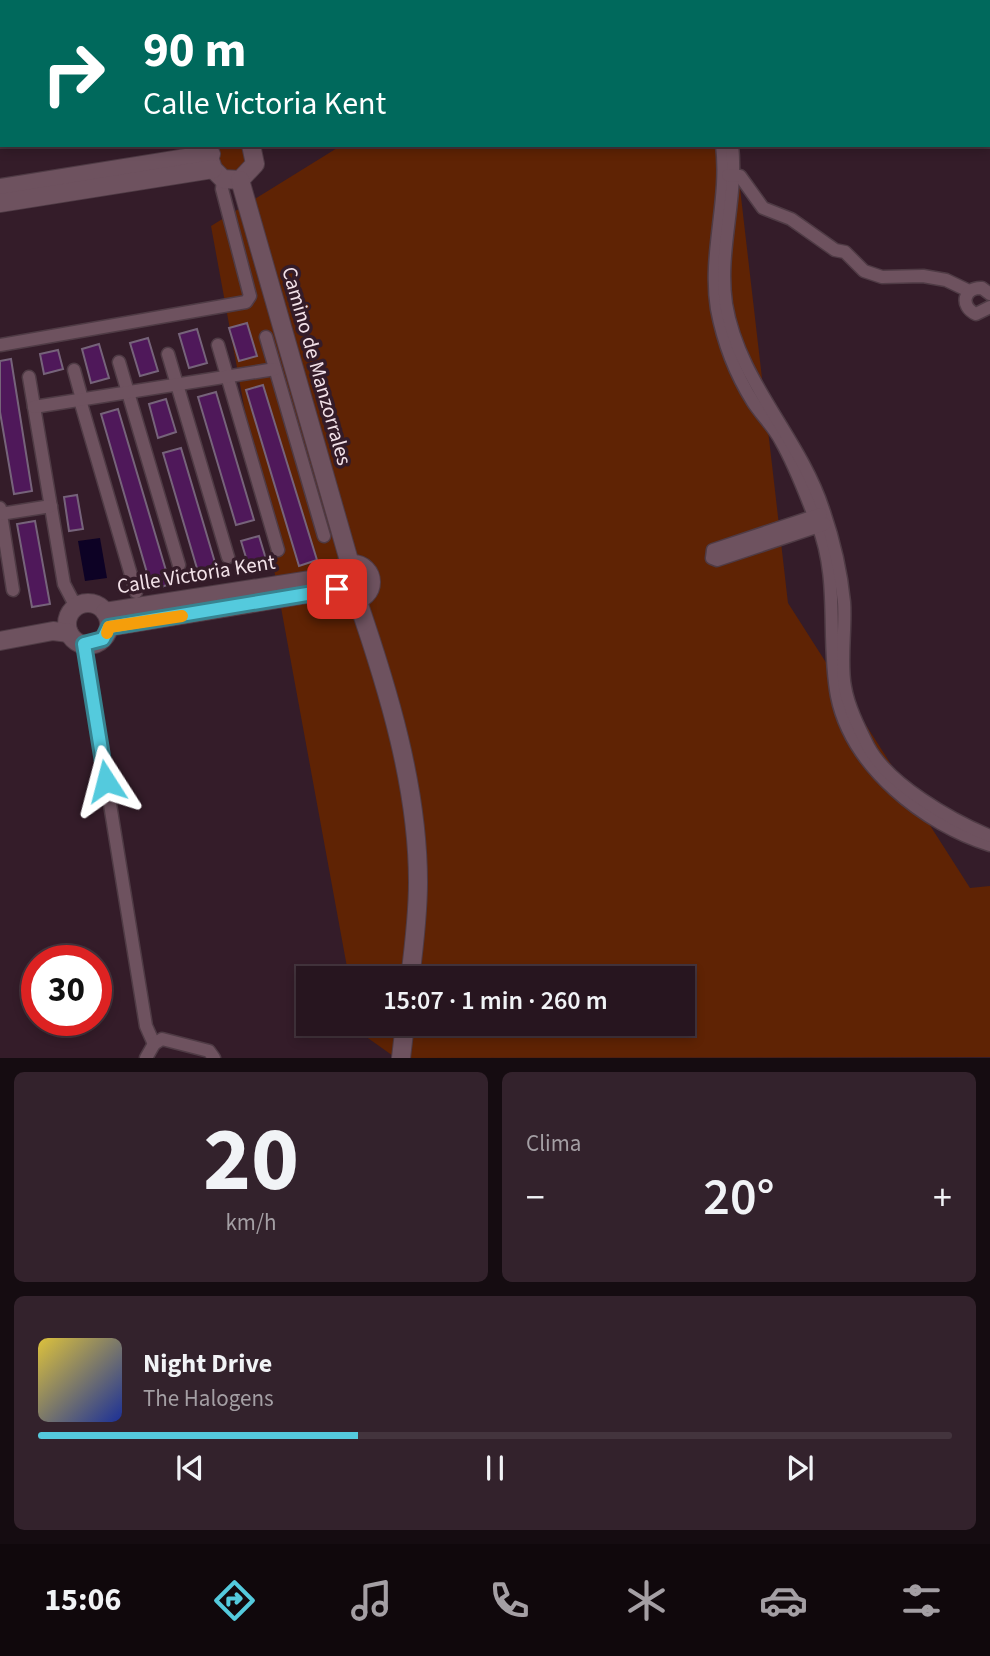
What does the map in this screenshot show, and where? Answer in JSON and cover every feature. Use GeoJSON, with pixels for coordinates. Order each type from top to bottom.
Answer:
{"type":"FeatureCollection","features":[{"type":"Feature","properties":{"kind":"street"},"geometry":{"type":"LineString","coordinates":[[0,188],[220,165],[255,164],[251,147]]}},
{"type":"Feature","properties":{"kind":"street"},"geometry":{"type":"LineString","coordinates":[[722,147],[729,175]]}},
{"type":"Feature","properties":{"kind":"street"},"geometry":{"type":"LineString","coordinates":[[732,147],[725,257],[726,303],[751,380],[795,450],[821,520],[844,601],[844,685],[869,748],[890,772],[932,806],[990,836]]}},
{"type":"Feature","properties":{"kind":"street"},"geometry":{"type":"LineString","coordinates":[[0,203],[220,165]]}},
{"type":"Feature","properties":{"kind":"street"},"geometry":{"type":"LineString","coordinates":[[0,345],[246,302],[250,296],[222,189],[220,165]]}},
{"type":"Feature","properties":{"kind":"street","name":"Camino de Manzorrales"},"geometry":{"type":"LineString","coordinates":[[220,165],[341,576]]}},
{"type":"Feature","properties":{"kind":"street"},"geometry":{"type":"LineString","coordinates":[[729,175],[740,176],[763,208],[791,219],[835,250],[845,252],[864,271],[882,277],[923,276],[946,280],[969,291],[982,288],[990,294]]}},
{"type":"Feature","properties":{"kind":"street"},"geometry":{"type":"LineString","coordinates":[[969,291],[965,302],[969,310],[981,314],[990,307]]}},
{"type":"Feature","properties":{"kind":"street"},"geometry":{"type":"LineString","coordinates":[[266,337],[324,536]]}},
{"type":"Feature","properties":{"kind":"street"},"geometry":{"type":"LineString","coordinates":[[218,345],[278,550]]}},
{"type":"Feature","properties":{"kind":"street"},"geometry":{"type":"LineString","coordinates":[[168,354],[228,557]]}},
{"type":"Feature","properties":{"kind":"street"},"geometry":{"type":"LineString","coordinates":[[119,362],[179,565]]}},
{"type":"Feature","properties":{"kind":"street"},"geometry":{"type":"LineString","coordinates":[[34,407],[275,369]]}},
{"type":"Feature","properties":{"kind":"street"},"geometry":{"type":"LineString","coordinates":[[74,370],[136,592]]}},
{"type":"Feature","properties":{"kind":"street"},"geometry":{"type":"LineString","coordinates":[[29,377],[64,584],[67,623],[84,644],[146,1026],[154,1044]]}},
{"type":"Feature","properties":{"kind":"street"},"geometry":{"type":"LineString","coordinates":[[0,514],[51,506]]}},
{"type":"Feature","properties":{"kind":"street"},"geometry":{"type":"LineString","coordinates":[[0,508],[13,590]]}},
{"type":"Feature","properties":{"kind":"street"},"geometry":{"type":"LineString","coordinates":[[821,520],[717,560],[712,558],[713,550],[821,520]]}},
{"type":"Feature","properties":{"kind":"street"},"geometry":{"type":"LineString","coordinates":[[821,520],[834,606],[834,659],[838,698],[853,739],[879,773],[914,806],[963,837],[990,845]]}},
{"type":"Feature","properties":{"kind":"street"},"geometry":{"type":"LineString","coordinates":[[367,570],[372,581],[368,593],[357,599],[345,598],[341,576],[367,570]]}},
{"type":"Feature","properties":{"kind":"street","name":"Calle Victoria Kent"},"geometry":{"type":"LineString","coordinates":[[107,620],[341,576]]}},
{"type":"Feature","properties":{"kind":"street"},"geometry":{"type":"LineString","coordinates":[[357,599],[401,747],[414,825],[418,882],[411,966]]}},
{"type":"Feature","properties":{"kind":"street"},"geometry":{"type":"LineString","coordinates":[[0,641],[67,623],[89,603],[107,620],[103,639],[84,644]]}},
{"type":"Feature","properties":{"kind":"street"},"geometry":{"type":"LineString","coordinates":[[401,1058],[404,1036]]}},
{"type":"Feature","properties":{"kind":"street"},"geometry":{"type":"LineString","coordinates":[[146,1058],[154,1044],[162,1039],[209,1051],[214,1058]]}},
{"type":"Feature","properties":{"kind":"shaded area"},"geometry":{"type":"Polygon","coordinates":[[[222,147],[245,147],[248,151],[244,172],[223,172],[217,153],[222,147]]]}},
{"type":"Feature","properties":{"kind":"shaded area"},"geometry":{"type":"Polygon","coordinates":[[[339,147],[735,147],[788,603],[970,888],[990,886],[990,1057],[396,1058],[365,1036],[695,1036],[695,966],[347,966],[211,226],[339,147]]]}},
{"type":"Feature","properties":{"kind":"shaded area"},"geometry":{"type":"Polygon","coordinates":[[[100,538],[107,578],[85,581],[78,541],[100,538]]]}},
{"type":"Feature","properties":{"kind":"building"},"geometry":{"type":"Polygon","coordinates":[[[247,323],[257,356],[239,361],[229,328],[247,323]]]}},
{"type":"Feature","properties":{"kind":"building"},"geometry":{"type":"Polygon","coordinates":[[[197,329],[207,363],[189,368],[179,334],[197,329]]]}},
{"type":"Feature","properties":{"kind":"building"},"geometry":{"type":"Polygon","coordinates":[[[148,338],[158,371],[140,376],[130,343],[148,338]]]}},
{"type":"Feature","properties":{"kind":"building"},"geometry":{"type":"Polygon","coordinates":[[[99,344],[109,378],[91,383],[82,349],[99,344]]]}},
{"type":"Feature","properties":{"kind":"building"},"geometry":{"type":"Polygon","coordinates":[[[58,350],[63,369],[44,374],[40,354],[58,350]]]}},
{"type":"Feature","properties":{"kind":"building"},"geometry":{"type":"Polygon","coordinates":[[[11,359],[32,491],[14,494],[0,412],[0,361],[11,359]]]}},
{"type":"Feature","properties":{"kind":"building"},"geometry":{"type":"Polygon","coordinates":[[[263,385],[317,560],[299,566],[246,390],[263,385]]]}},
{"type":"Feature","properties":{"kind":"building"},"geometry":{"type":"Polygon","coordinates":[[[216,392],[254,520],[236,525],[198,397],[216,392]]]}},
{"type":"Feature","properties":{"kind":"building"},"geometry":{"type":"Polygon","coordinates":[[[166,399],[176,432],[158,438],[149,404],[166,399]]]}},
{"type":"Feature","properties":{"kind":"building"},"geometry":{"type":"Polygon","coordinates":[[[118,409],[170,584],[152,590],[101,414],[118,409]]]}},
{"type":"Feature","properties":{"kind":"building"},"geometry":{"type":"Polygon","coordinates":[[[181,448],[219,576],[201,582],[163,453],[181,448]]]}},
{"type":"Feature","properties":{"kind":"building"},"geometry":{"type":"Polygon","coordinates":[[[77,495],[83,529],[69,531],[64,497],[77,495]]]}},
{"type":"Feature","properties":{"kind":"building"},"geometry":{"type":"Polygon","coordinates":[[[35,521],[50,604],[32,607],[17,524],[35,521]]]}},
{"type":"Feature","properties":{"kind":"building"},"geometry":{"type":"Polygon","coordinates":[[[259,536],[269,569],[251,574],[241,541],[259,536]]]}},
{"type":"Feature","properties":{"kind":"slow traffic"},"geometry":{"type":"LineString","coordinates":[[107,633],[109,627],[182,616]]}},
{"type":"Feature","properties":{"kind":"route"},"geometry":{"type":"LineString","coordinates":[[106,781],[84,644],[91,645],[103,639],[109,627],[337,589]]}}]}
